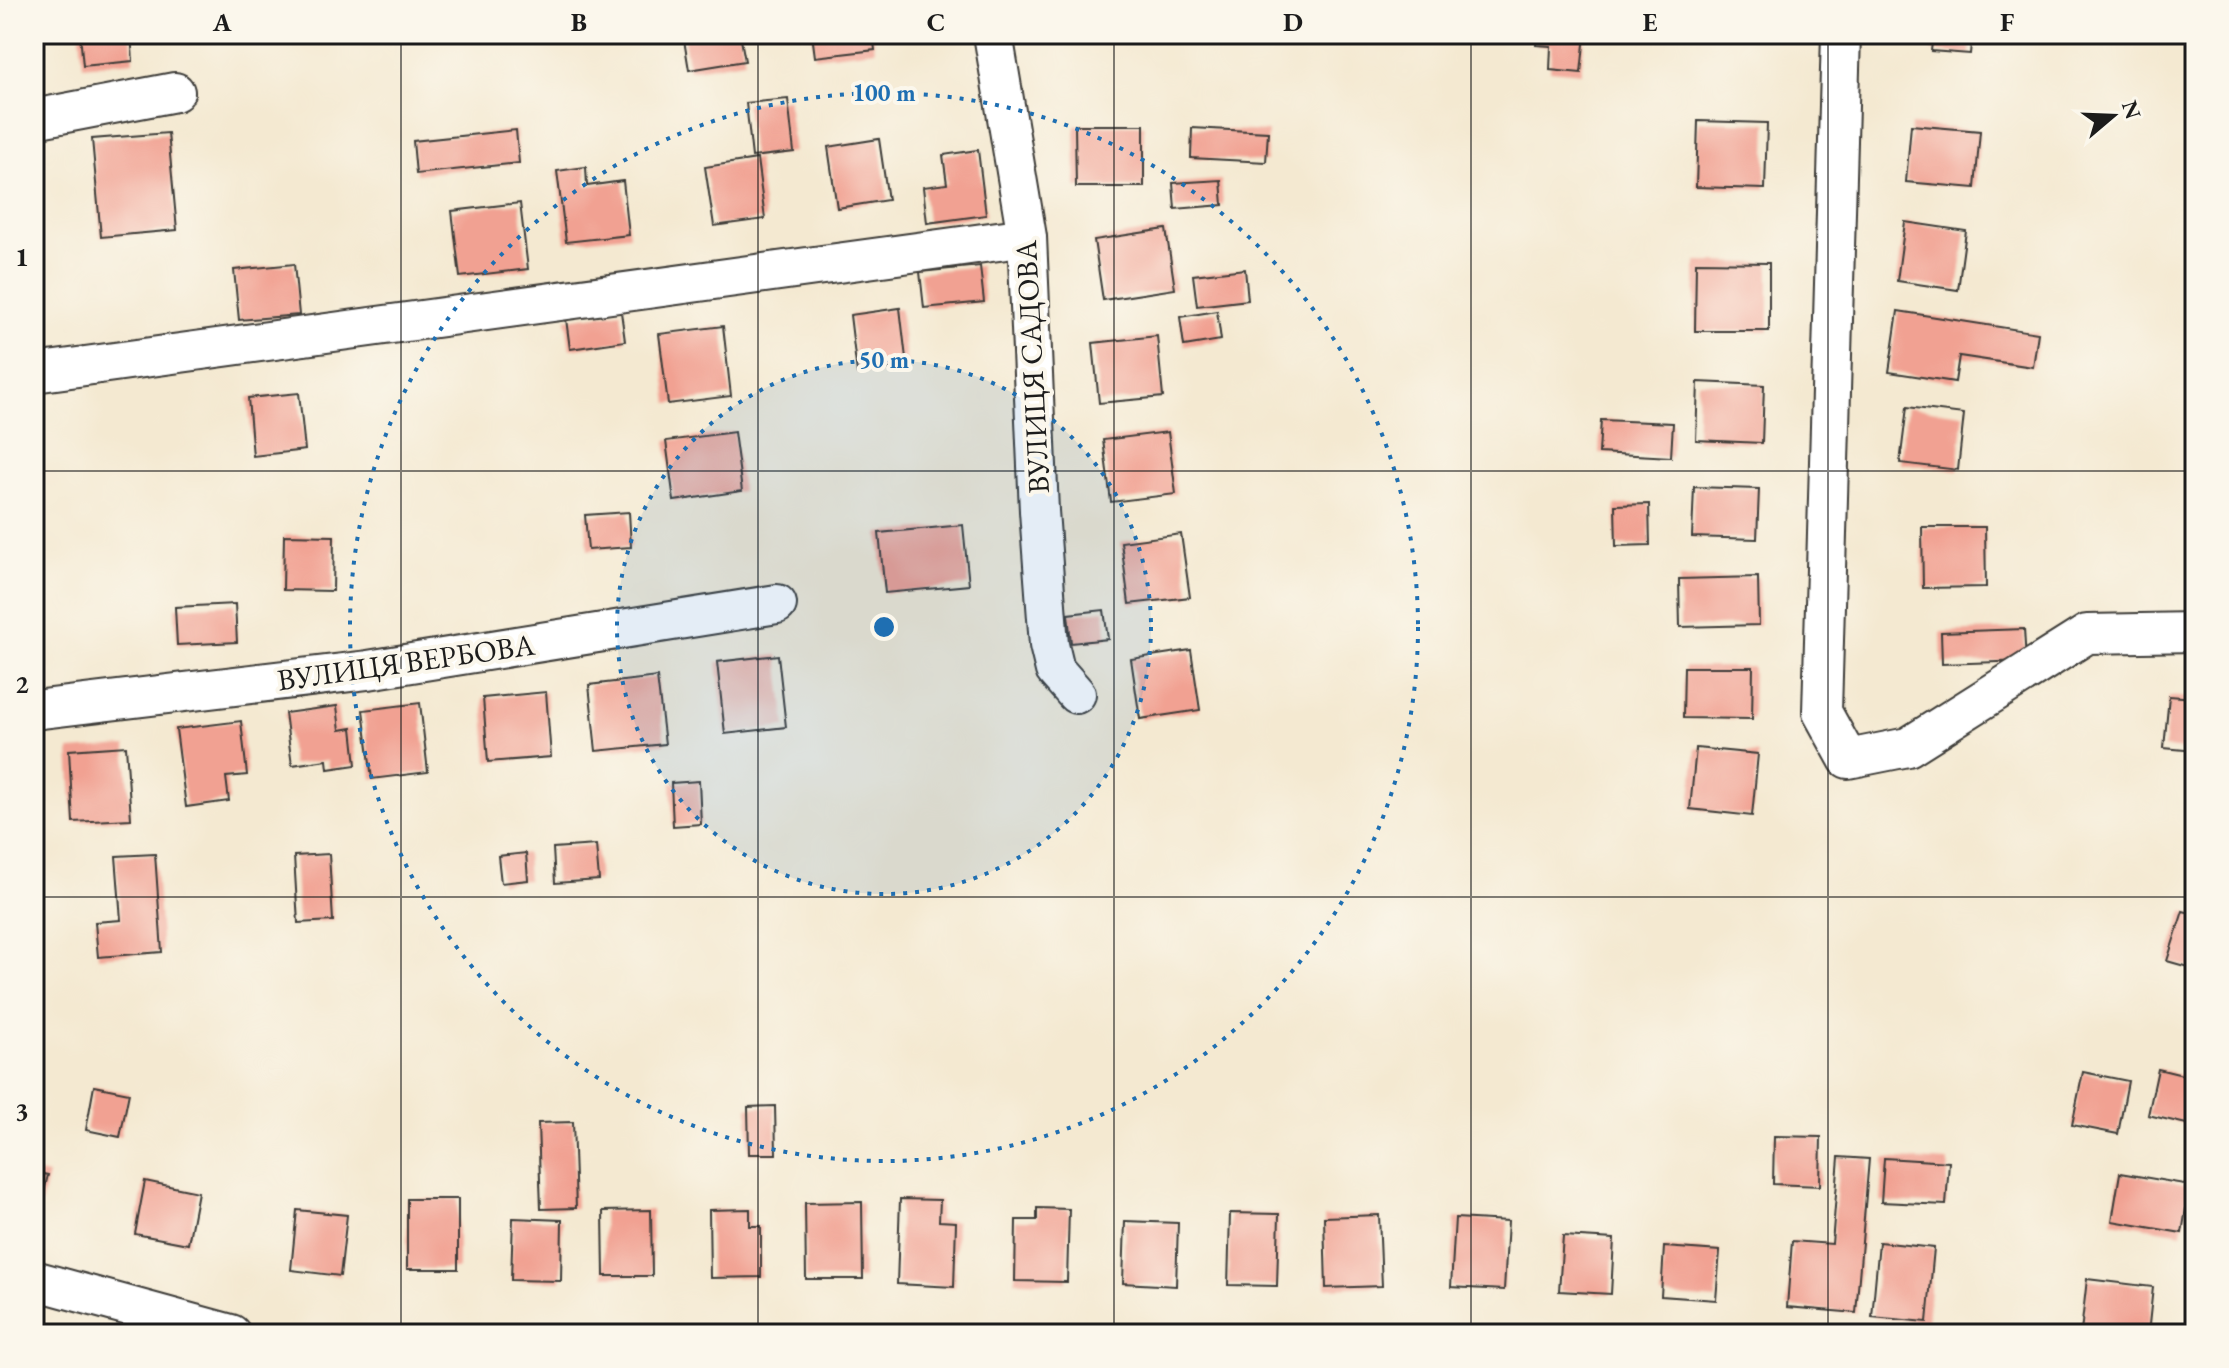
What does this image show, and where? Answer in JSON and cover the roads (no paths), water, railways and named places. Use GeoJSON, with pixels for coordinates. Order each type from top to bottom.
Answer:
{"type":"FeatureCollection","features":[{"type":"Feature","properties":{"kind":"street","name":"ВУЛИЦЯ САДОВА"},"geometry":{"type":"LineString","coordinates":[[993,34],[1027,237],[1039,511],[1049,645],[1055,670],[1076,694]]}},
{"type":"Feature","properties":{"kind":"street"},"geometry":{"type":"LineString","coordinates":[[1841,34],[1822,712],[1848,759],[1908,747],[2087,634],[2195,632]]}},
{"type":"Feature","properties":{"kind":"street"},"geometry":{"type":"LineString","coordinates":[[34,119],[175,92]]}},
{"type":"Feature","properties":{"kind":"street"},"geometry":{"type":"LineString","coordinates":[[34,373],[1027,237]]}},
{"type":"Feature","properties":{"kind":"street","name":"ВУЛИЦЯ ВЕРБОВА"},"geometry":{"type":"LineString","coordinates":[[34,710],[368,670],[777,604]]}},
{"type":"Feature","properties":{"kind":"street"},"geometry":{"type":"LineString","coordinates":[[34,1280],[231,1334]]}}]}
